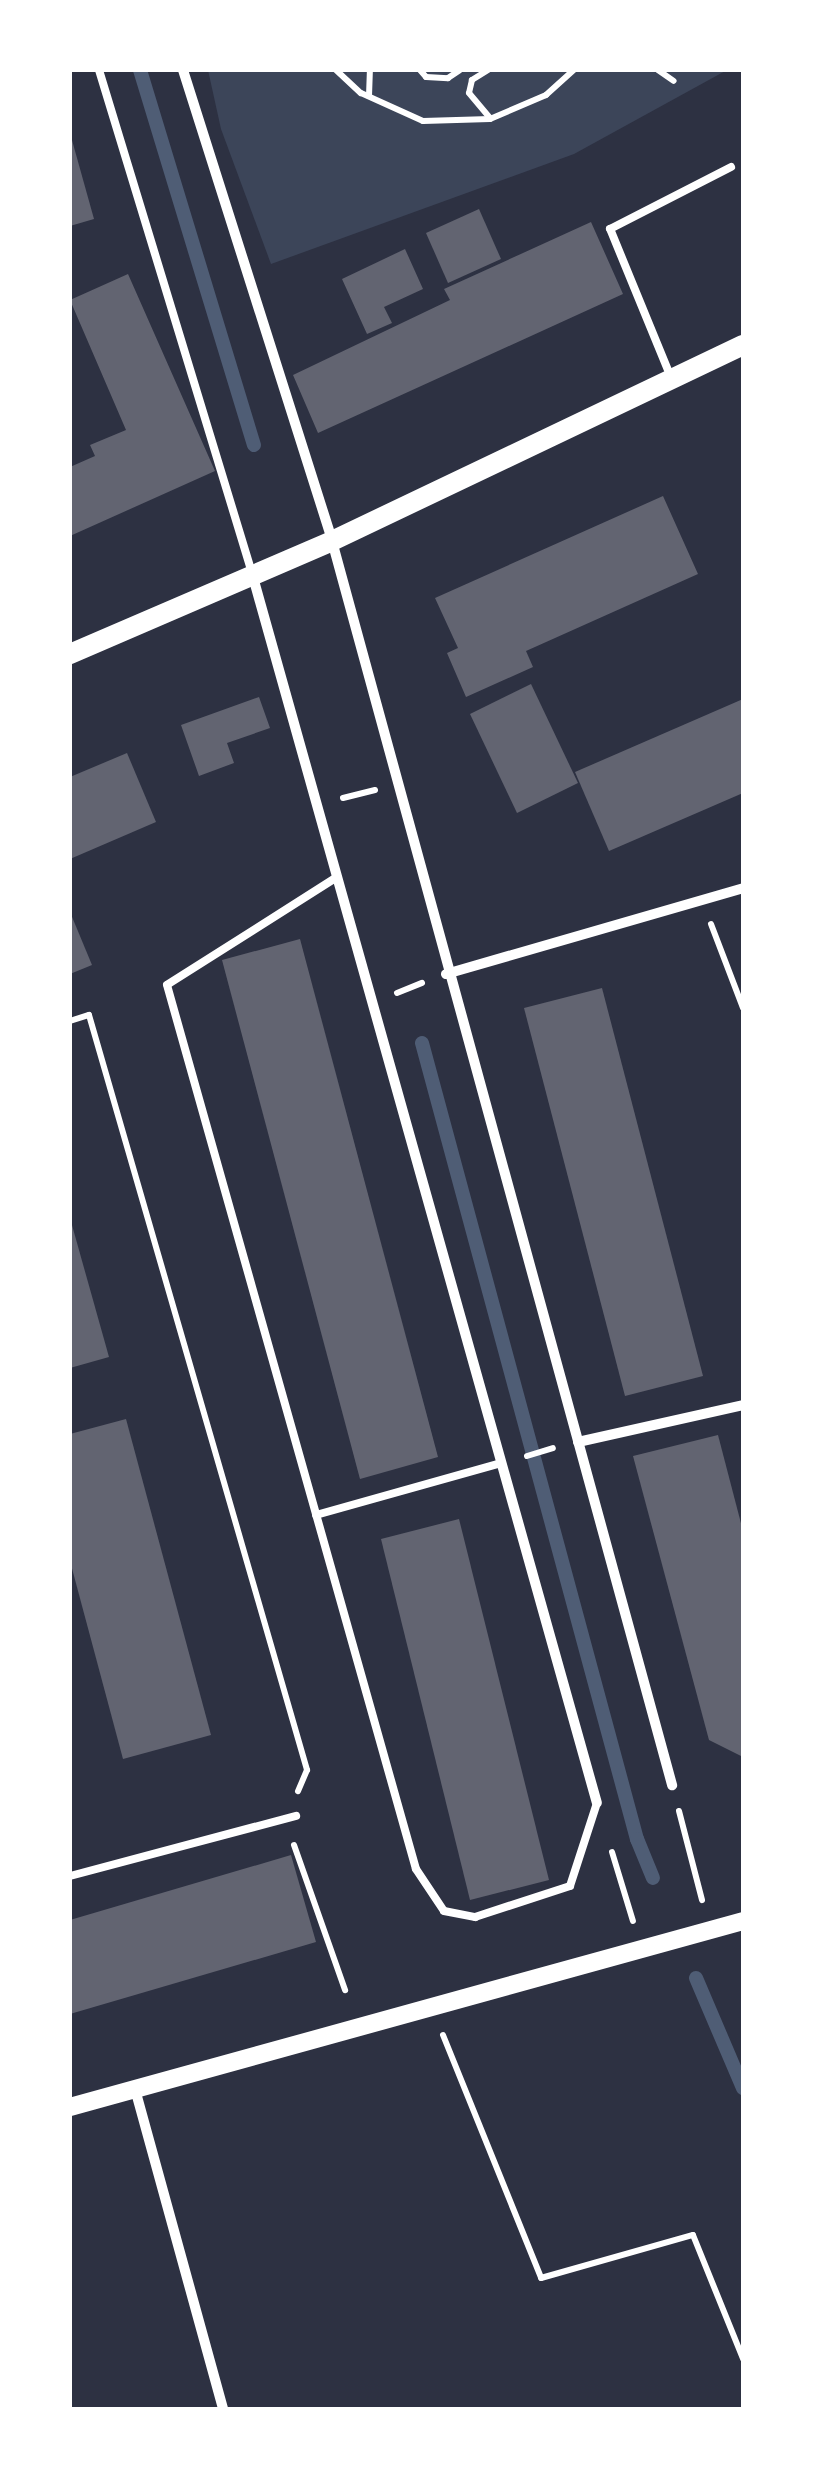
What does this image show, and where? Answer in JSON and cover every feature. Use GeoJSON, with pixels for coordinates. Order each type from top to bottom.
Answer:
{"type":"FeatureCollection","features":[{"type":"Feature","properties":{"kind":"main road"},"geometry":{"type":"LineString","coordinates":[[70,654],[332,542],[743,346]]}},
{"type":"Feature","properties":{"kind":"street"},"geometry":{"type":"LineString","coordinates":[[183,70],[332,542],[446,974],[672,1784]]}},
{"type":"Feature","properties":{"kind":"street"},"geometry":{"type":"LineString","coordinates":[[253,577],[597,1803]]}},
{"type":"Feature","properties":{"kind":"street"},"geometry":{"type":"LineString","coordinates":[[446,974],[743,888]]}},
{"type":"Feature","properties":{"kind":"street"},"geometry":{"type":"LineString","coordinates":[[578,1442],[743,1405]]}},
{"type":"Feature","properties":{"kind":"street"},"geometry":{"type":"LineString","coordinates":[[70,2107],[743,1921]]}},
{"type":"Feature","properties":{"kind":"street"},"geometry":{"type":"LineString","coordinates":[[135,2089],[223,2409]]}},
{"type":"Feature","properties":{"kind":"lane"},"geometry":{"type":"LineString","coordinates":[[98,70],[253,577]]}},
{"type":"Feature","properties":{"kind":"lane"},"geometry":{"type":"LineString","coordinates":[[672,379],[610,229],[731,168]]}},
{"type":"Feature","properties":{"kind":"lane"},"geometry":{"type":"LineString","coordinates":[[336,877],[167,985],[416,1869],[444,1912],[475,1918],[570,1886],[597,1803]]}},
{"type":"Feature","properties":{"kind":"lane"},"geometry":{"type":"LineString","coordinates":[[316,1515],[502,1462]]}},
{"type":"Feature","properties":{"kind":"lane"},"geometry":{"type":"LineString","coordinates":[[70,1876],[290,1818]]}},
{"type":"Feature","properties":{"kind":"path"},"geometry":{"type":"LineString","coordinates":[[336,70],[369,96],[422,121],[490,119],[546,95],[574,70]]}},
{"type":"Feature","properties":{"kind":"path"},"geometry":{"type":"LineString","coordinates":[[369,96],[370,70]]}},
{"type":"Feature","properties":{"kind":"path"},"geometry":{"type":"LineString","coordinates":[[420,70],[426,77],[448,78],[460,70]]}},
{"type":"Feature","properties":{"kind":"path"},"geometry":{"type":"LineString","coordinates":[[488,70],[472,80],[470,92],[490,119]]}},
{"type":"Feature","properties":{"kind":"path"},"geometry":{"type":"LineString","coordinates":[[658,70],[674,81]]}},
{"type":"Feature","properties":{"kind":"path"},"geometry":{"type":"LineString","coordinates":[[317,806],[395,784]]}},
{"type":"Feature","properties":{"kind":"path"},"geometry":{"type":"LineString","coordinates":[[702,900],[743,1008]]}},
{"type":"Feature","properties":{"kind":"path"},"geometry":{"type":"LineString","coordinates":[[372,1002],[446,974]]}},
{"type":"Feature","properties":{"kind":"path"},"geometry":{"type":"LineString","coordinates":[[70,1020],[89,1015],[307,1770],[290,1818],[345,1990]]}},
{"type":"Feature","properties":{"kind":"path"},"geometry":{"type":"LineString","coordinates":[[502,1462],[578,1442]]}},
{"type":"Feature","properties":{"kind":"path"},"geometry":{"type":"LineString","coordinates":[[672,1784],[709,1931]]}},
{"type":"Feature","properties":{"kind":"path"},"geometry":{"type":"LineString","coordinates":[[597,1803],[642,1949]]}},
{"type":"Feature","properties":{"kind":"path"},"geometry":{"type":"LineString","coordinates":[[432,2007],[541,2278],[693,2235],[743,2359]]}},
{"type":"Feature","properties":{"kind":"shaded area"},"geometry":{"type":"Polygon","coordinates":[[[208,70],[727,70],[574,154],[271,264],[221,129],[208,70]]]}},
{"type":"Feature","properties":{"kind":"building"},"geometry":{"type":"Polygon","coordinates":[[[70,133],[94,219],[70,226],[70,133]]]}},
{"type":"Feature","properties":{"kind":"building"},"geometry":{"type":"Polygon","coordinates":[[[479,209],[501,259],[448,283],[426,233],[479,209]]]}},
{"type":"Feature","properties":{"kind":"building"},"geometry":{"type":"Polygon","coordinates":[[[591,222],[623,294],[318,433],[293,375],[450,300],[444,289],[591,222]]]}},
{"type":"Feature","properties":{"kind":"building"},"geometry":{"type":"Polygon","coordinates":[[[405,249],[423,289],[384,307],[392,323],[367,334],[342,279],[405,249]]]}},
{"type":"Feature","properties":{"kind":"building"},"geometry":{"type":"Polygon","coordinates":[[[128,274],[215,471],[70,536],[70,467],[95,456],[90,445],[126,430],[70,300],[128,274]]]}},
{"type":"Feature","properties":{"kind":"building"},"geometry":{"type":"Polygon","coordinates":[[[663,496],[698,574],[526,651],[533,667],[466,697],[447,653],[458,648],[435,598],[663,496]]]}},
{"type":"Feature","properties":{"kind":"building"},"geometry":{"type":"Polygon","coordinates":[[[531,684],[578,783],[517,813],[470,714],[531,684]]]}},
{"type":"Feature","properties":{"kind":"building"},"geometry":{"type":"Polygon","coordinates":[[[259,697],[270,728],[227,743],[234,763],[199,776],[181,725],[259,697]]]}},
{"type":"Feature","properties":{"kind":"building"},"geometry":{"type":"Polygon","coordinates":[[[743,699],[743,793],[609,851],[575,772],[743,699]]]}},
{"type":"Feature","properties":{"kind":"building"},"geometry":{"type":"Polygon","coordinates":[[[127,753],[156,822],[70,859],[70,777],[127,753]]]}},
{"type":"Feature","properties":{"kind":"building"},"geometry":{"type":"Polygon","coordinates":[[[70,912],[92,965],[70,974],[70,912]]]}},
{"type":"Feature","properties":{"kind":"building"},"geometry":{"type":"Polygon","coordinates":[[[300,939],[438,1457],[360,1479],[222,960],[300,939]]]}},
{"type":"Feature","properties":{"kind":"building"},"geometry":{"type":"Polygon","coordinates":[[[602,988],[703,1376],[625,1396],[524,1008],[602,988]]]}},
{"type":"Feature","properties":{"kind":"building"},"geometry":{"type":"Polygon","coordinates":[[[70,1218],[109,1357],[70,1368],[70,1218]]]}},
{"type":"Feature","properties":{"kind":"building"},"geometry":{"type":"Polygon","coordinates":[[[126,1419],[211,1735],[123,1759],[70,1561],[70,1434],[126,1419]]]}},
{"type":"Feature","properties":{"kind":"building"},"geometry":{"type":"Polygon","coordinates":[[[718,1435],[743,1531],[743,1757],[709,1740],[633,1456],[718,1435]]]}},
{"type":"Feature","properties":{"kind":"building"},"geometry":{"type":"Polygon","coordinates":[[[459,1519],[549,1880],[470,1900],[381,1539],[459,1519]]]}},
{"type":"Feature","properties":{"kind":"building"},"geometry":{"type":"Polygon","coordinates":[[[291,1855],[316,1942],[70,2014],[70,1920],[291,1855]]]}},
{"type":"Feature","properties":{"kind":"waterway"},"geometry":{"type":"LineString","coordinates":[[140,70],[254,445]]}},
{"type":"Feature","properties":{"kind":"waterway"},"geometry":{"type":"LineString","coordinates":[[422,1043],[637,1839],[653,1878]]}},
{"type":"Feature","properties":{"kind":"waterway"},"geometry":{"type":"LineString","coordinates":[[696,1978],[743,2088]]}}]}
